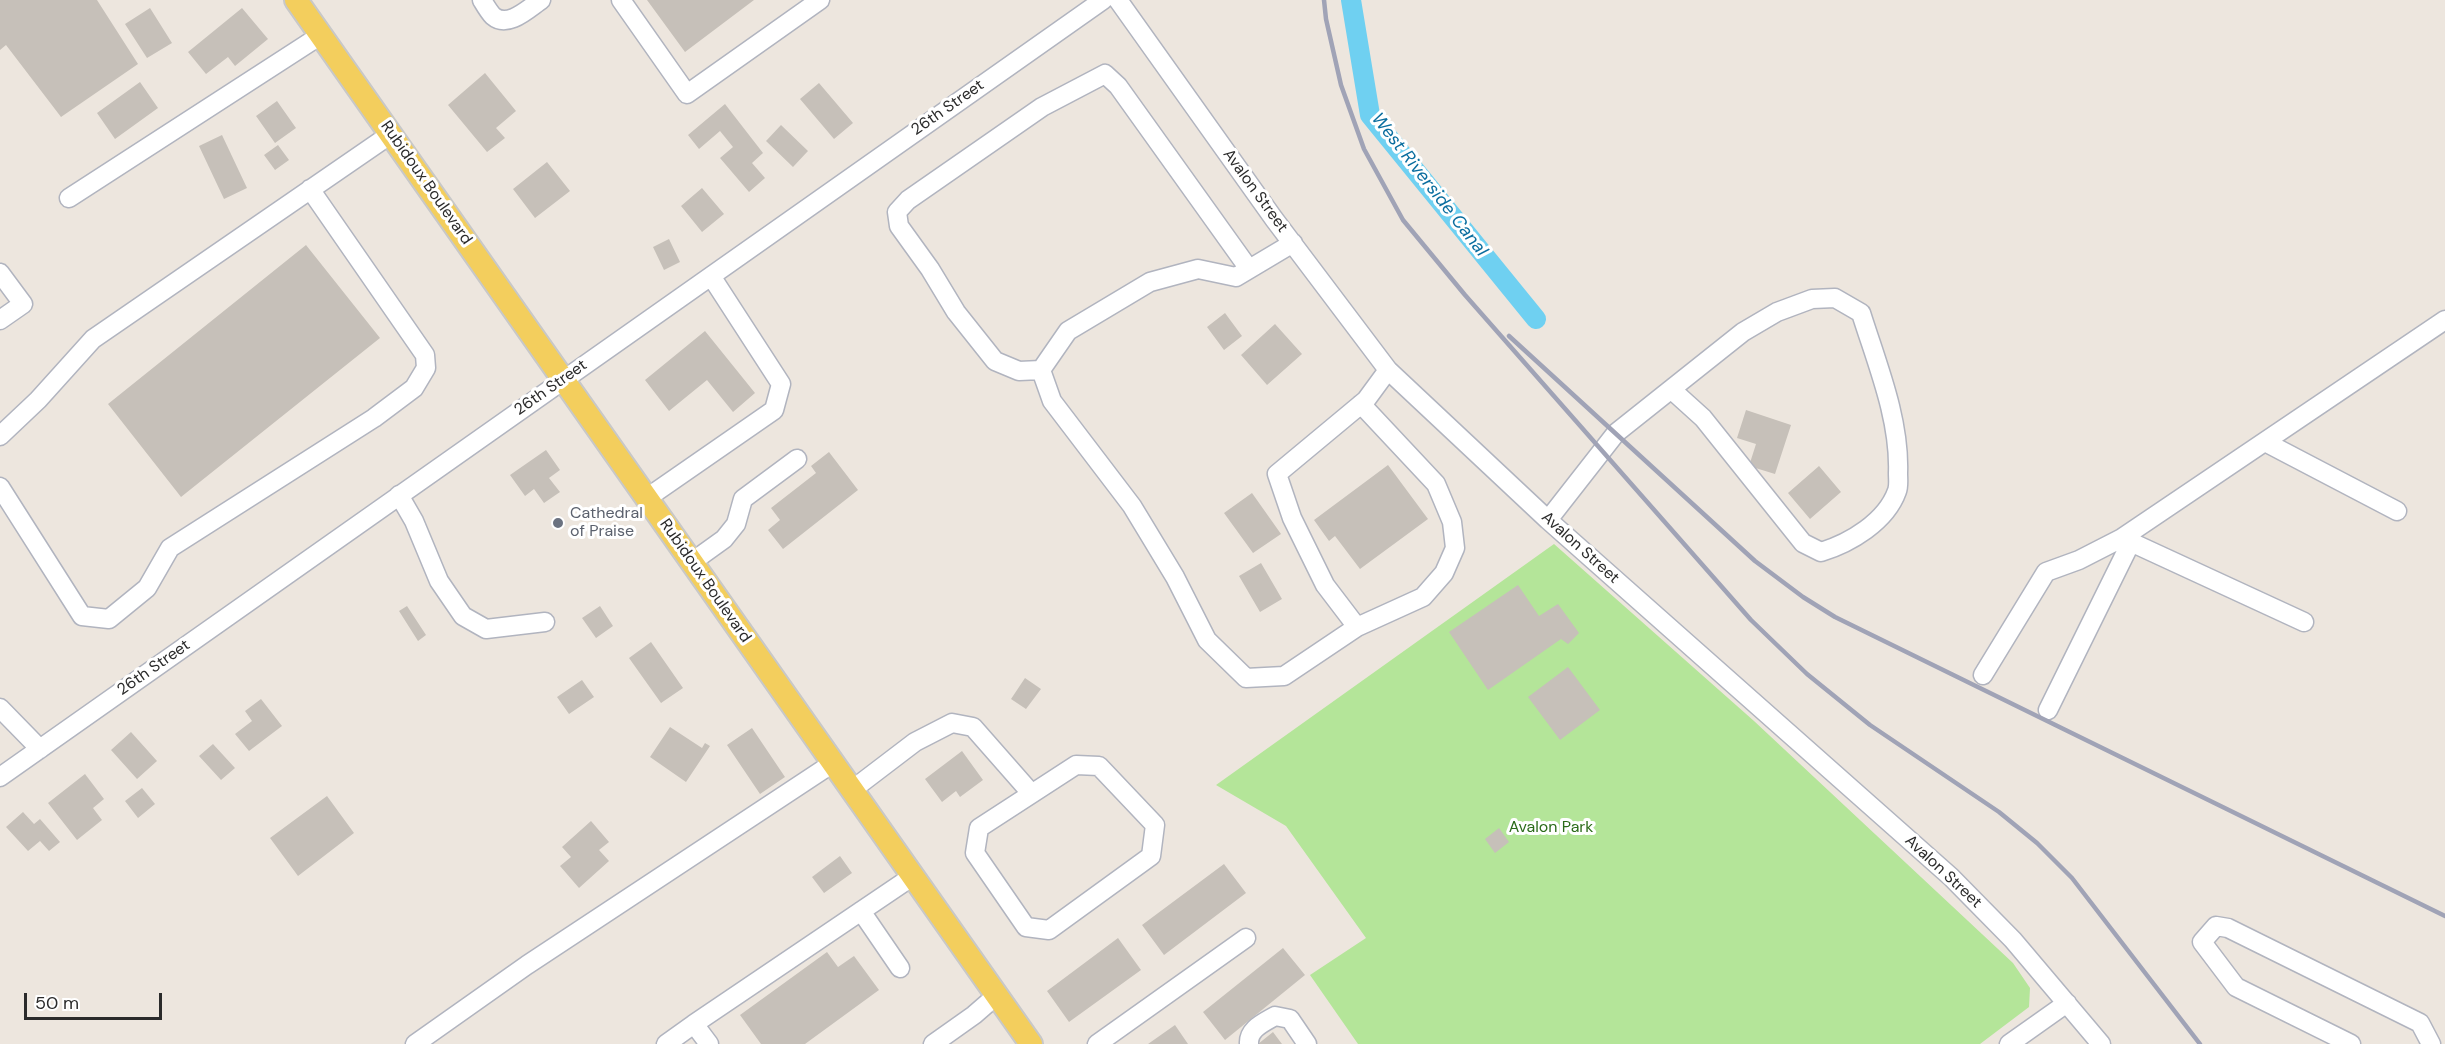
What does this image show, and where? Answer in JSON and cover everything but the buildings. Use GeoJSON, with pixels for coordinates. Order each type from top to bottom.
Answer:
{"type":"FeatureCollection","features":[{"type":"Feature","properties":{"kind":"main road","name":"Rubidoux Boulevard"},"geometry":{"type":"LineString","coordinates":[[296,0],[1030,1044]]}},
{"type":"Feature","properties":{"kind":"street"},"geometry":{"type":"LineString","coordinates":[[482,0],[494,16],[501,20],[511,20],[541,0]]}},
{"type":"Feature","properties":{"kind":"street"},"geometry":{"type":"LineString","coordinates":[[621,0],[687,94],[820,0]]}},
{"type":"Feature","properties":{"kind":"street","name":"26th Street"},"geometry":{"type":"LineString","coordinates":[[0,777],[1103,0]]}},
{"type":"Feature","properties":{"kind":"street","name":"Avalon Street"},"geometry":{"type":"LineString","coordinates":[[1118,0],[1293,243],[1388,370],[1548,520],[1951,877],[2013,940],[2101,1044]]}},
{"type":"Feature","properties":{"kind":"street"},"geometry":{"type":"LineString","coordinates":[[69,198],[321,35]]}},
{"type":"Feature","properties":{"kind":"street"},"geometry":{"type":"LineString","coordinates":[[1041,369],[1019,370],[995,361],[956,312],[930,269],[899,226],[897,212],[908,200],[1042,107],[1105,74],[1118,86],[1249,270]]}},
{"type":"Feature","properties":{"kind":"street"},"geometry":{"type":"LineString","coordinates":[[0,436],[38,400],[93,339],[391,134]]}},
{"type":"Feature","properties":{"kind":"street"},"geometry":{"type":"LineString","coordinates":[[0,487],[82,616],[109,619],[147,588],[170,548],[374,418],[414,388],[426,368],[425,355],[310,189]]}},
{"type":"Feature","properties":{"kind":"street"},"geometry":{"type":"LineString","coordinates":[[1041,369],[1068,331],[1150,282],[1198,269],[1236,277],[1293,243]]}},
{"type":"Feature","properties":{"kind":"street"},"geometry":{"type":"LineString","coordinates":[[0,273],[23,304],[0,320]]}},
{"type":"Feature","properties":{"kind":"street"},"geometry":{"type":"LineString","coordinates":[[647,498],[774,410],[781,384],[711,276]]}},
{"type":"Feature","properties":{"kind":"street"},"geometry":{"type":"LineString","coordinates":[[1548,520],[1616,433],[1743,332],[1777,312],[1812,299],[1835,298],[1861,313],[1887,397],[1899,452],[1898,490],[1882,518],[1837,547],[1821,552],[1803,543],[1703,418],[1672,390]]}},
{"type":"Feature","properties":{"kind":"street"},"geometry":{"type":"LineString","coordinates":[[1983,675],[2046,572],[2127,540],[2265,442],[2445,320]]}},
{"type":"Feature","properties":{"kind":"street"},"geometry":{"type":"LineString","coordinates":[[1041,369],[1052,401],[1132,506],[1175,577],[1207,640],[1246,678],[1284,676],[1357,627],[1423,597],[1444,573],[1455,548],[1452,522],[1436,484],[1361,404]]}},
{"type":"Feature","properties":{"kind":"street"},"geometry":{"type":"LineString","coordinates":[[1357,627],[1325,585],[1292,518],[1277,474],[1361,404],[1388,370]]}},
{"type":"Feature","properties":{"kind":"street"},"geometry":{"type":"LineString","coordinates":[[2265,442],[2397,511]]}},
{"type":"Feature","properties":{"kind":"street"},"geometry":{"type":"LineString","coordinates":[[692,562],[724,539],[736,524],[743,499],[797,459]]}},
{"type":"Feature","properties":{"kind":"street"},"geometry":{"type":"LineString","coordinates":[[399,495],[414,521],[439,581],[463,616],[486,629],[545,622]]}},
{"type":"Feature","properties":{"kind":"street"},"geometry":{"type":"LineString","coordinates":[[2127,540],[2304,622]]}},
{"type":"Feature","properties":{"kind":"street"},"geometry":{"type":"LineString","coordinates":[[2048,710],[2127,540]]}},
{"type":"Feature","properties":{"kind":"street"},"geometry":{"type":"LineString","coordinates":[[0,708],[40,749]]}},
{"type":"Feature","properties":{"kind":"street"},"geometry":{"type":"LineString","coordinates":[[852,790],[915,742],[952,723],[973,728],[1031,793]]}},
{"type":"Feature","properties":{"kind":"street"},"geometry":{"type":"LineString","coordinates":[[415,1044],[546,953],[833,763]]}},
{"type":"Feature","properties":{"kind":"street"},"geometry":{"type":"LineString","coordinates":[[1076,765],[1099,766],[1155,825],[1151,856],[1049,930],[1026,927],[975,852],[980,828],[1031,793],[1076,765]]}},
{"type":"Feature","properties":{"kind":"street"},"geometry":{"type":"LineString","coordinates":[[666,1044],[913,876]]}},
{"type":"Feature","properties":{"kind":"street"},"geometry":{"type":"LineString","coordinates":[[861,911],[900,968]]}},
{"type":"Feature","properties":{"kind":"street"},"geometry":{"type":"LineString","coordinates":[[2351,1044],[2236,987],[2202,942],[2216,926],[2228,928],[2420,1023],[2431,1044]]}},
{"type":"Feature","properties":{"kind":"street"},"geometry":{"type":"LineString","coordinates":[[1097,1044],[1246,938]]}},
{"type":"Feature","properties":{"kind":"street"},"geometry":{"type":"LineString","coordinates":[[933,1044],[997,996]]}},
{"type":"Feature","properties":{"kind":"street"},"geometry":{"type":"LineString","coordinates":[[2008,1044],[2067,1003]]}},
{"type":"Feature","properties":{"kind":"street"},"geometry":{"type":"LineString","coordinates":[[1249,1044],[1249,1038],[1254,1029],[1275,1016],[1290,1019],[1307,1044]]}},
{"type":"Feature","properties":{"kind":"street"},"geometry":{"type":"LineString","coordinates":[[694,1024],[709,1044]]}},
{"type":"Feature","properties":{"kind":"green space","name":"Avalon Park"},"geometry":{"type":"Polygon","coordinates":[[[1554,544],[1754,721],[2013,963],[2030,988],[2029,1007],[1980,1044],[1358,1044],[1310,975],[1366,938],[1286,826],[1216,785],[1554,544]]]}},
{"type":"Feature","properties":{"kind":"waterway","name":"West Riverside Canal"},"geometry":{"type":"LineString","coordinates":[[1351,0],[1370,115],[1536,319]]}},
{"type":"Feature","properties":{"kind":"railway"},"geometry":{"type":"LineString","coordinates":[[1324,0],[1341,85],[1364,149],[1403,220],[1465,295],[1751,620],[1807,674],[1870,725],[1999,812],[2037,843],[2072,878],[2200,1044]]}},
{"type":"Feature","properties":{"kind":"railway"},"geometry":{"type":"LineString","coordinates":[[1509,336],[1755,561],[1803,597],[1835,617],[2445,916]]}},
{"type":"Feature","properties":{"kind":"place","name":"Cathedral of Praise"},"geometry":{"type":"Point","coordinates":[558,523]}}]}
